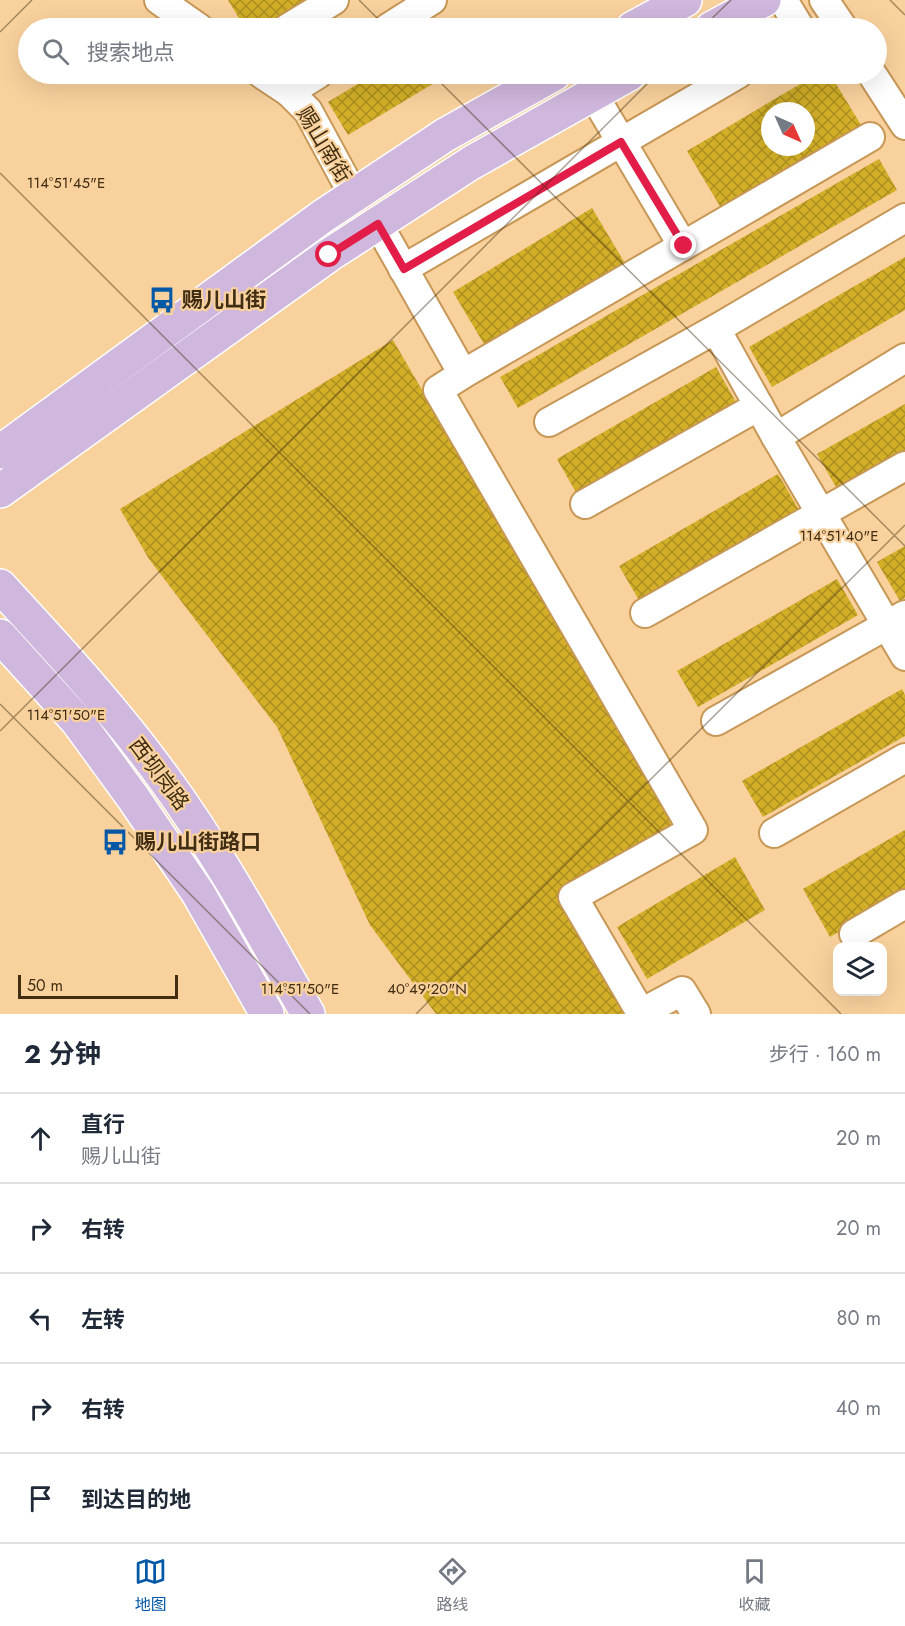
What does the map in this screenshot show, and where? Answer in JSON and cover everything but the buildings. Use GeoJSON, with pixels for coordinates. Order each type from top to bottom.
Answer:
{"type":"FeatureCollection","features":[{"type":"Feature","properties":{"kind":"main road"},"geometry":{"type":"LineString","coordinates":[[652,18],[685,0]]}},
{"type":"Feature","properties":{"kind":"main road"},"geometry":{"type":"LineString","coordinates":[[731,18],[764,0]]}},
{"type":"Feature","properties":{"kind":"main road"},"geometry":{"type":"LineString","coordinates":[[0,452],[323,216],[445,135],[536,84]]}},
{"type":"Feature","properties":{"kind":"main road"},"geometry":{"type":"LineString","coordinates":[[0,491],[329,255],[471,163],[610,84]]}},
{"type":"Feature","properties":{"kind":"main road","name":"西坝岗路"},"geometry":{"type":"LineString","coordinates":[[0,586],[101,700],[162,775],[201,831],[308,1014]]}},
{"type":"Feature","properties":{"kind":"main road","name":"西坝岗路"},"geometry":{"type":"LineString","coordinates":[[0,636],[78,722],[134,799],[198,894],[267,1014]]}},
{"type":"Feature","properties":{"kind":"street"},"geometry":{"type":"LineString","coordinates":[[159,0],[185,18]]}},
{"type":"Feature","properties":{"kind":"street"},"geometry":{"type":"LineString","coordinates":[[304,18],[334,0]]}},
{"type":"Feature","properties":{"kind":"street"},"geometry":{"type":"LineString","coordinates":[[783,0],[794,18]]}},
{"type":"Feature","properties":{"kind":"street"},"geometry":{"type":"LineString","coordinates":[[824,0],[836,18]]}},
{"type":"Feature","properties":{"kind":"street"},"geometry":{"type":"LineString","coordinates":[[401,18],[420,3]]}},
{"type":"Feature","properties":{"kind":"street","name":"赐山南街"},"geometry":{"type":"LineString","coordinates":[[277,84],[289,92],[308,111],[354,195]]}},
{"type":"Feature","properties":{"kind":"street"},"geometry":{"type":"LineString","coordinates":[[289,92],[301,84]]}},
{"type":"Feature","properties":{"kind":"street"},"geometry":{"type":"LineString","coordinates":[[404,269],[721,84]]}},
{"type":"Feature","properties":{"kind":"street"},"geometry":{"type":"LineString","coordinates":[[878,84],[905,125]]}},
{"type":"Feature","properties":{"kind":"street"},"geometry":{"type":"LineString","coordinates":[[592,94],[684,246]]}},
{"type":"Feature","properties":{"kind":"street"},"geometry":{"type":"LineString","coordinates":[[696,1014],[682,991],[641,1013],[573,897],[693,830],[438,390],[870,137]]}},
{"type":"Feature","properties":{"kind":"street"},"geometry":{"type":"LineString","coordinates":[[549,422],[716,329],[905,218]]}},
{"type":"Feature","properties":{"kind":"street"},"geometry":{"type":"LineString","coordinates":[[378,224],[463,374]]}},
{"type":"Feature","properties":{"kind":"street"},"geometry":{"type":"LineString","coordinates":[[716,329],[821,514],[896,620],[905,656]]}},
{"type":"Feature","properties":{"kind":"street"},"geometry":{"type":"LineString","coordinates":[[776,437],[905,358]]}},
{"type":"Feature","properties":{"kind":"street"},"geometry":{"type":"LineString","coordinates":[[585,504],[759,406]]}},
{"type":"Feature","properties":{"kind":"street"},"geometry":{"type":"LineString","coordinates":[[645,613],[905,466]]}},
{"type":"Feature","properties":{"kind":"street"},"geometry":{"type":"LineString","coordinates":[[716,721],[896,620]]}},
{"type":"Feature","properties":{"kind":"street"},"geometry":{"type":"LineString","coordinates":[[774,834],[905,758]]}},
{"type":"Feature","properties":{"kind":"street"},"geometry":{"type":"LineString","coordinates":[[854,934],[905,904]]}},
{"type":"Feature","properties":{"kind":"place","name":"赐儿山街"},"geometry":{"type":"Point","coordinates":[162,300]}},
{"type":"Feature","properties":{"kind":"place","name":"赐儿山街路口"},"geometry":{"type":"Point","coordinates":[115,842]}},
{"type":"Feature","properties":{"kind":"route"},"geometry":{"type":"LineString","coordinates":[[329,255],[378,224],[404,269],[621,142],[684,246]]}}]}
